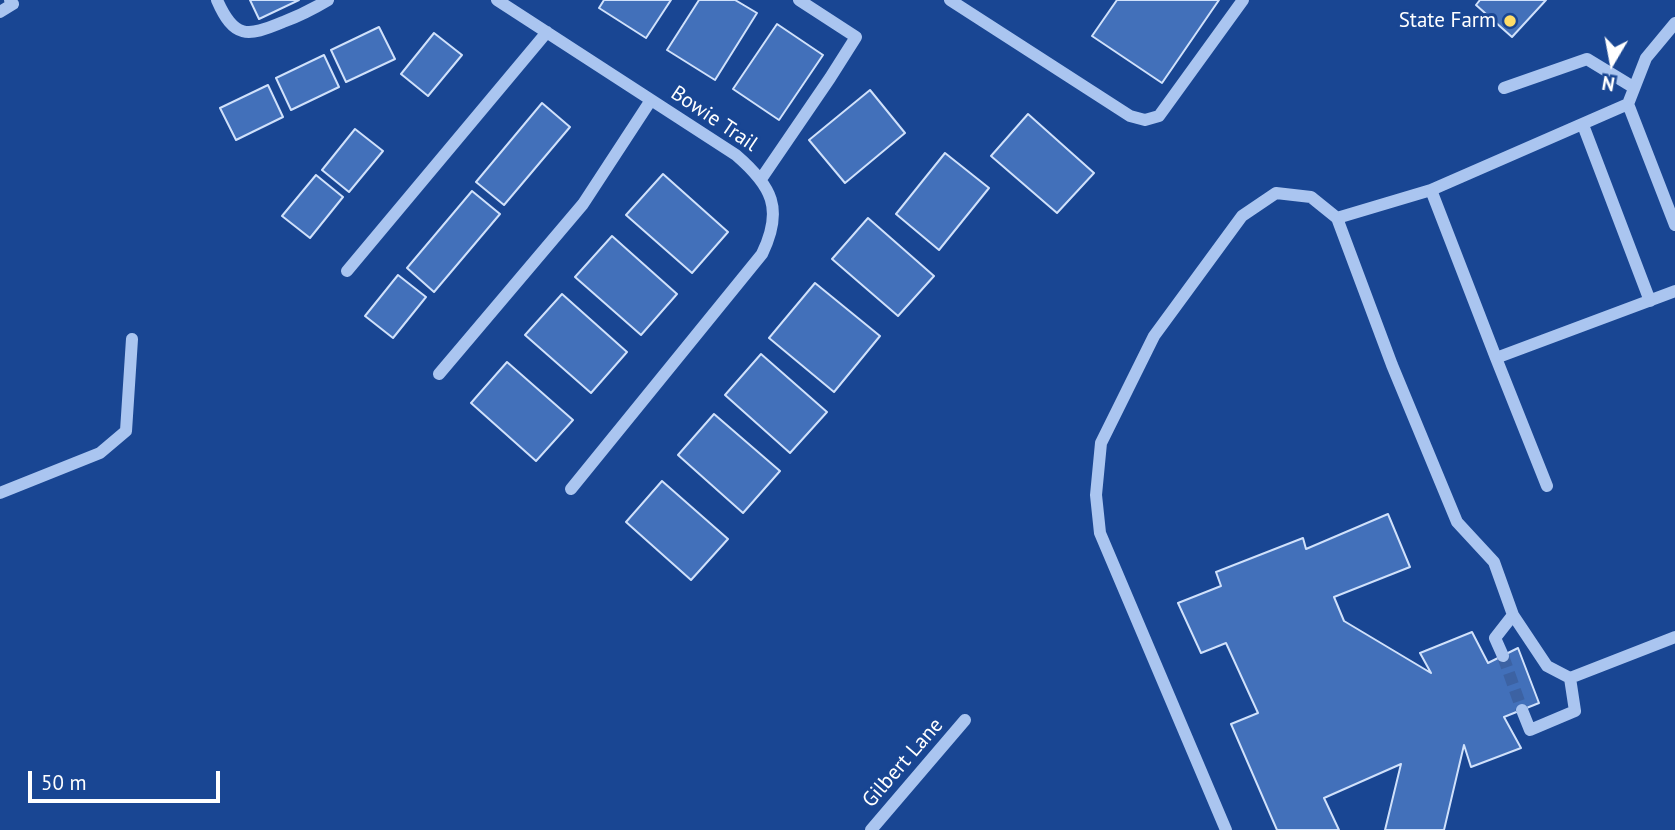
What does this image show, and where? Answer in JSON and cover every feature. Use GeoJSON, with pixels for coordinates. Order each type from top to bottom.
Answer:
{"type":"FeatureCollection","features":[{"type":"Feature","properties":{"kind":"street"},"geometry":{"type":"LineString","coordinates":[[0,12],[13,4],[10,0]]}},
{"type":"Feature","properties":{"kind":"street"},"geometry":{"type":"LineString","coordinates":[[217,0],[225,18],[238,30],[256,33],[308,12],[328,0]]}},
{"type":"Feature","properties":{"kind":"street","name":"Bowie Trail"},"geometry":{"type":"LineString","coordinates":[[498,0],[736,155],[761,179],[770,194],[774,216],[771,236],[762,254],[571,489]]}},
{"type":"Feature","properties":{"kind":"street"},"geometry":{"type":"LineString","coordinates":[[761,179],[856,37],[799,0]]}},
{"type":"Feature","properties":{"kind":"street"},"geometry":{"type":"LineString","coordinates":[[950,0],[1130,116],[1145,120],[1159,116],[1243,0]]}},
{"type":"Feature","properties":{"kind":"street"},"geometry":{"type":"LineString","coordinates":[[1675,23],[1646,58],[1628,104],[1675,226]]}},
{"type":"Feature","properties":{"kind":"street"},"geometry":{"type":"LineString","coordinates":[[348,271],[547,32]]}},
{"type":"Feature","properties":{"kind":"street"},"geometry":{"type":"LineString","coordinates":[[1504,88],[1587,58],[1633,87]]}},
{"type":"Feature","properties":{"kind":"street"},"geometry":{"type":"LineString","coordinates":[[439,374],[583,204],[651,100]]}},
{"type":"Feature","properties":{"kind":"street"},"geometry":{"type":"LineString","coordinates":[[1337,218],[1431,190],[1628,104]]}},
{"type":"Feature","properties":{"kind":"street"},"geometry":{"type":"LineString","coordinates":[[1583,125],[1650,301]]}},
{"type":"Feature","properties":{"kind":"street"},"geometry":{"type":"LineString","coordinates":[[1431,190],[1547,486]]}},
{"type":"Feature","properties":{"kind":"street"},"geometry":{"type":"LineString","coordinates":[[1226,830],[1100,533],[1096,495],[1101,443],[1154,336],[1242,216],[1276,193],[1311,197],[1337,218],[1392,365],[1457,522],[1494,562],[1513,615],[1546,666],[1570,678],[1675,637]]}},
{"type":"Feature","properties":{"kind":"street"},"geometry":{"type":"LineString","coordinates":[[1496,358],[1675,291]]}},
{"type":"Feature","properties":{"kind":"street"},"geometry":{"type":"LineString","coordinates":[[0,493],[100,453],[126,431],[132,339]]}},
{"type":"Feature","properties":{"kind":"street"},"geometry":{"type":"LineString","coordinates":[[1503,656],[1496,638],[1513,615]]}},
{"type":"Feature","properties":{"kind":"street"},"geometry":{"type":"LineString","coordinates":[[1522,710],[1530,730],[1575,711],[1570,678]]}},
{"type":"Feature","properties":{"kind":"street","name":"Gilbert Lane"},"geometry":{"type":"LineString","coordinates":[[871,830],[965,720]]}},
{"type":"Feature","properties":{"kind":"building"},"geometry":{"type":"Polygon","coordinates":[[[250,0],[299,0],[259,19],[250,0]]]}},
{"type":"Feature","properties":{"kind":"building"},"geometry":{"type":"Polygon","coordinates":[[[604,0],[671,0],[646,38],[599,8],[604,0]]]}},
{"type":"Feature","properties":{"kind":"building"},"geometry":{"type":"Polygon","coordinates":[[[699,0],[735,0],[757,13],[715,80],[667,50],[699,0]]]}},
{"type":"Feature","properties":{"kind":"building"},"geometry":{"type":"Polygon","coordinates":[[[1117,0],[1219,0],[1162,83],[1092,36],[1117,0]]]}},
{"type":"Feature","properties":{"kind":"building","name":"State Farm"},"geometry":{"type":"Polygon","coordinates":[[[1480,0],[1546,0],[1512,37],[1476,5],[1480,0]]]}},
{"type":"Feature","properties":{"kind":"building"},"geometry":{"type":"Polygon","coordinates":[[[777,24],[823,55],[779,120],[733,89],[777,24]]]}},
{"type":"Feature","properties":{"kind":"building"},"geometry":{"type":"Polygon","coordinates":[[[379,27],[395,59],[346,82],[331,50],[379,27]]]}},
{"type":"Feature","properties":{"kind":"building"},"geometry":{"type":"Polygon","coordinates":[[[434,33],[462,55],[428,96],[401,74],[434,33]]]}},
{"type":"Feature","properties":{"kind":"building"},"geometry":{"type":"Polygon","coordinates":[[[324,55],[339,87],[291,110],[276,78],[324,55]]]}},
{"type":"Feature","properties":{"kind":"building"},"geometry":{"type":"Polygon","coordinates":[[[268,85],[283,117],[236,140],[220,108],[268,85]]]}},
{"type":"Feature","properties":{"kind":"building"},"geometry":{"type":"Polygon","coordinates":[[[870,90],[905,133],[845,183],[809,140],[870,90]]]}},
{"type":"Feature","properties":{"kind":"building"},"geometry":{"type":"Polygon","coordinates":[[[542,103],[570,127],[504,205],[476,182],[542,103]]]}},
{"type":"Feature","properties":{"kind":"building"},"geometry":{"type":"Polygon","coordinates":[[[1028,114],[1094,173],[1057,213],[991,156],[1028,114]]]}},
{"type":"Feature","properties":{"kind":"building"},"geometry":{"type":"Polygon","coordinates":[[[355,129],[383,151],[349,192],[322,170],[355,129]]]}},
{"type":"Feature","properties":{"kind":"building"},"geometry":{"type":"Polygon","coordinates":[[[945,153],[989,188],[939,250],[896,214],[945,153]]]}},
{"type":"Feature","properties":{"kind":"building"},"geometry":{"type":"Polygon","coordinates":[[[663,174],[728,232],[692,273],[626,215],[663,174]]]}},
{"type":"Feature","properties":{"kind":"building"},"geometry":{"type":"Polygon","coordinates":[[[316,175],[343,197],[310,238],[282,216],[316,175]]]}},
{"type":"Feature","properties":{"kind":"building"},"geometry":{"type":"Polygon","coordinates":[[[472,191],[500,214],[434,292],[407,268],[472,191]]]}},
{"type":"Feature","properties":{"kind":"building"},"geometry":{"type":"Polygon","coordinates":[[[868,218],[934,276],[898,316],[832,259],[868,218]]]}},
{"type":"Feature","properties":{"kind":"building"},"geometry":{"type":"Polygon","coordinates":[[[612,236],[677,294],[641,335],[575,277],[612,236]]]}},
{"type":"Feature","properties":{"kind":"building"},"geometry":{"type":"Polygon","coordinates":[[[398,275],[426,297],[393,338],[365,316],[398,275]]]}},
{"type":"Feature","properties":{"kind":"building"},"geometry":{"type":"Polygon","coordinates":[[[815,283],[880,336],[834,392],[769,338],[815,283]]]}},
{"type":"Feature","properties":{"kind":"building"},"geometry":{"type":"Polygon","coordinates":[[[562,294],[627,352],[591,393],[525,335],[562,294]]]}},
{"type":"Feature","properties":{"kind":"building"},"geometry":{"type":"Polygon","coordinates":[[[761,354],[827,412],[790,453],[725,395],[761,354]]]}},
{"type":"Feature","properties":{"kind":"building"},"geometry":{"type":"Polygon","coordinates":[[[507,362],[573,420],[536,461],[471,403],[507,362]]]}},
{"type":"Feature","properties":{"kind":"building"},"geometry":{"type":"Polygon","coordinates":[[[714,414],[780,471],[743,513],[678,455],[714,414]]]}},
{"type":"Feature","properties":{"kind":"building"},"geometry":{"type":"Polygon","coordinates":[[[662,481],[728,539],[691,580],[626,522],[662,481]]]}},
{"type":"Feature","properties":{"kind":"building"},"geometry":{"type":"Polygon","coordinates":[[[1388,514],[1410,567],[1334,597],[1344,621],[1431,673],[1420,653],[1472,632],[1488,663],[1518,648],[1539,703],[1504,717],[1521,748],[1471,767],[1464,745],[1444,830],[1385,830],[1401,764],[1324,798],[1339,830],[1277,830],[1231,724],[1258,713],[1226,643],[1201,653],[1178,603],[1221,586],[1216,572],[1303,538],[1306,549],[1388,514]]]}},
{"type":"Feature","properties":{"kind":"tunnel"},"geometry":{"type":"LineString","coordinates":[[1503,656],[1522,710]]}},
{"type":"Feature","properties":{"kind":"place","name":"State Farm"},"geometry":{"type":"Point","coordinates":[1510,21]}}]}
